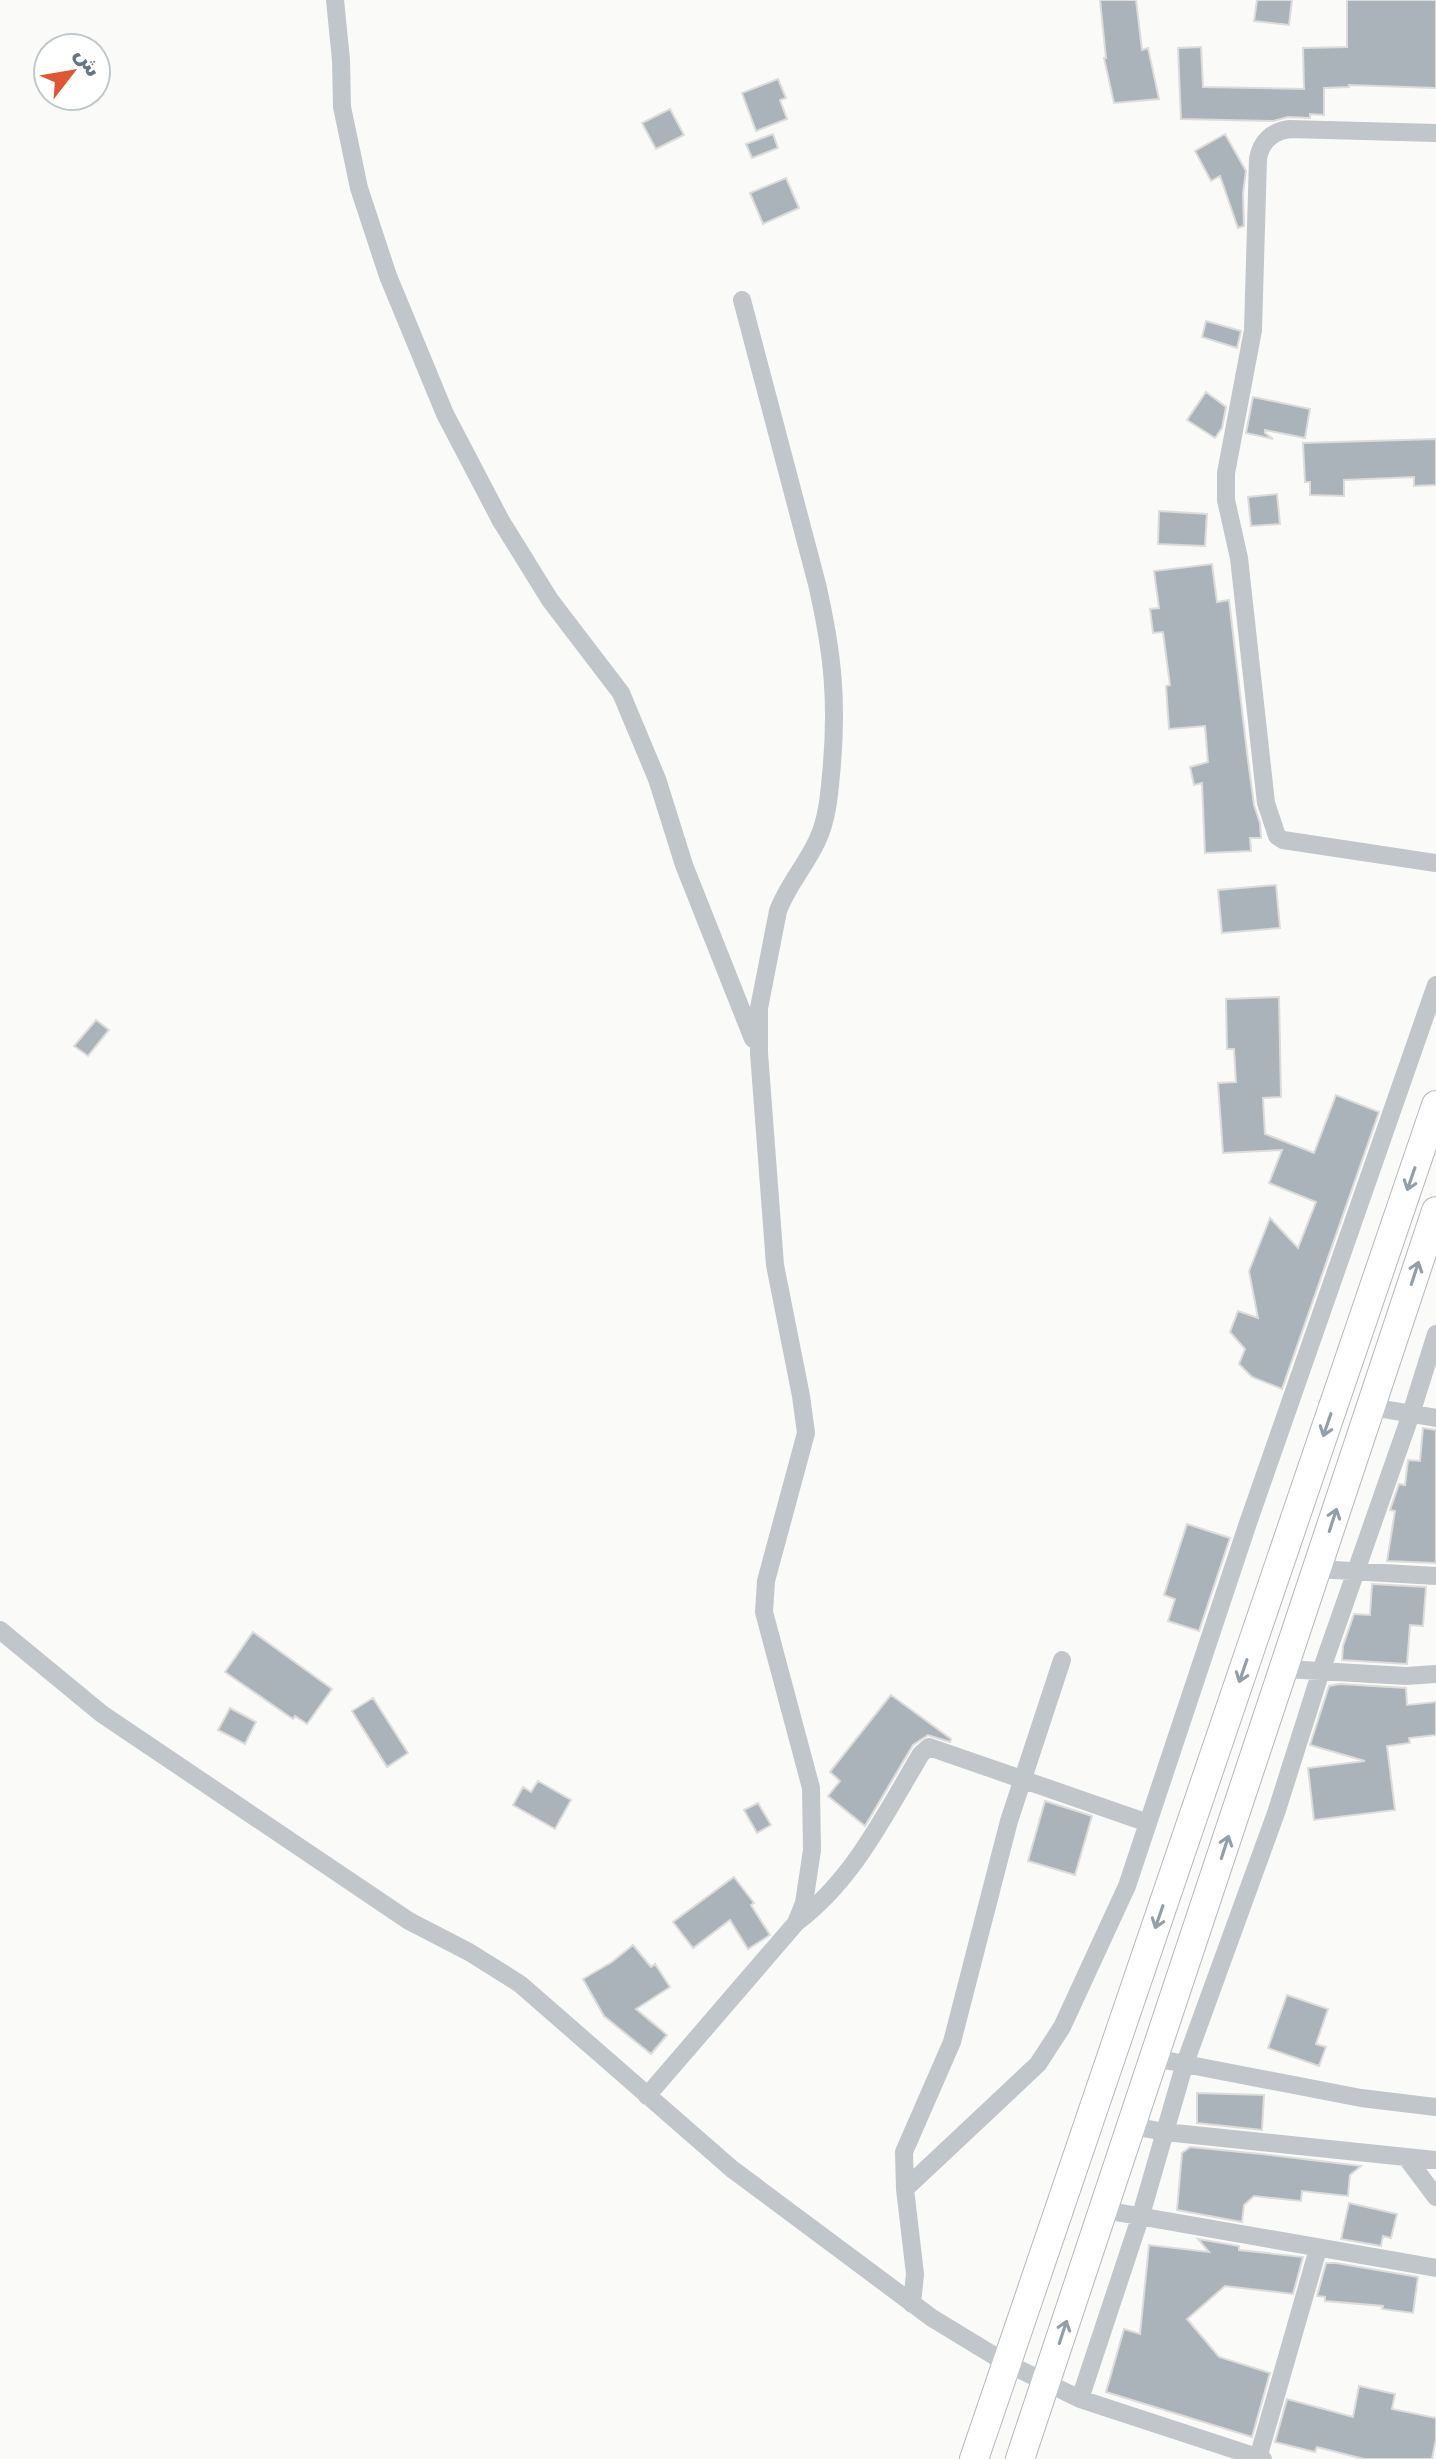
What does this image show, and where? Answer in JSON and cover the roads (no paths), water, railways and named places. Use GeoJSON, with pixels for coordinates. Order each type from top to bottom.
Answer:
{"type":"FeatureCollection","features":[{"type":"Feature","properties":{"kind":"highway"},"geometry":{"type":"LineString","coordinates":[[974,2459],[1436,1105]]}},
{"type":"Feature","properties":{"kind":"highway"},"geometry":{"type":"LineString","coordinates":[[1020,2459],[1436,1211]]}},
{"type":"Feature","properties":{"kind":"street"},"geometry":{"type":"LineString","coordinates":[[335,0],[342,107],[359,188],[388,276],[445,414],[501,521],[550,600],[621,693],[657,779],[684,865],[759,1053]]}},
{"type":"Feature","properties":{"kind":"street"},"geometry":{"type":"LineString","coordinates":[[1436,133],[1290,129],[1271,134],[1265,141],[1258,159],[1252,343],[1226,473],[1226,500],[1239,558],[1271,826],[1283,840],[1436,863]]}},
{"type":"Feature","properties":{"kind":"street"},"geometry":{"type":"LineString","coordinates":[[742,300],[817,584],[829,642],[836,711],[824,820],[817,842],[778,911],[759,1008],[759,1053],[775,1265],[806,1433],[766,1581],[764,1612],[811,1788],[812,1850],[804,1903],[796,1923]]}},
{"type":"Feature","properties":{"kind":"street"},"geometry":{"type":"LineString","coordinates":[[905,2189],[1038,2064],[1062,2027],[1127,1886],[1248,1523],[1436,985]]}},
{"type":"Feature","properties":{"kind":"street"},"geometry":{"type":"LineString","coordinates":[[1080,2399],[1141,2215],[1184,2066],[1276,1813],[1436,1334]]}},
{"type":"Feature","properties":{"kind":"street"},"geometry":{"type":"LineString","coordinates":[[1371,1407],[1436,1418]]}},
{"type":"Feature","properties":{"kind":"street"},"geometry":{"type":"LineString","coordinates":[[1317,1569],[1436,1576]]}},
{"type":"Feature","properties":{"kind":"street"},"geometry":{"type":"LineString","coordinates":[[0,1630],[102,1714],[409,1921],[469,1952],[520,1984],[745,2179],[912,2304],[1006,2363],[1046,2384],[1080,2399],[1260,2459],[1318,2249]]}},
{"type":"Feature","properties":{"kind":"street"},"geometry":{"type":"LineString","coordinates":[[912,2304],[915,2274],[904,2152],[952,2042],[1009,1821],[1062,1660]]}},
{"type":"Feature","properties":{"kind":"street"},"geometry":{"type":"LineString","coordinates":[[1285,1669],[1406,1676],[1436,1674]]}},
{"type":"Feature","properties":{"kind":"street"},"geometry":{"type":"LineString","coordinates":[[647,2096],[796,1923],[818,1906],[845,1877],[924,1749],[933,1747],[1148,1823]]}},
{"type":"Feature","properties":{"kind":"street"},"geometry":{"type":"LineString","coordinates":[[1154,2058],[1361,2098],[1436,2107]]}},
{"type":"Feature","properties":{"kind":"street"},"geometry":{"type":"LineString","coordinates":[[1132,2126],[1436,2160]]}},
{"type":"Feature","properties":{"kind":"street"},"geometry":{"type":"LineString","coordinates":[[1406,2157],[1436,2197]]}},
{"type":"Feature","properties":{"kind":"street"},"geometry":{"type":"LineString","coordinates":[[1104,2210],[1436,2268]]}}]}
